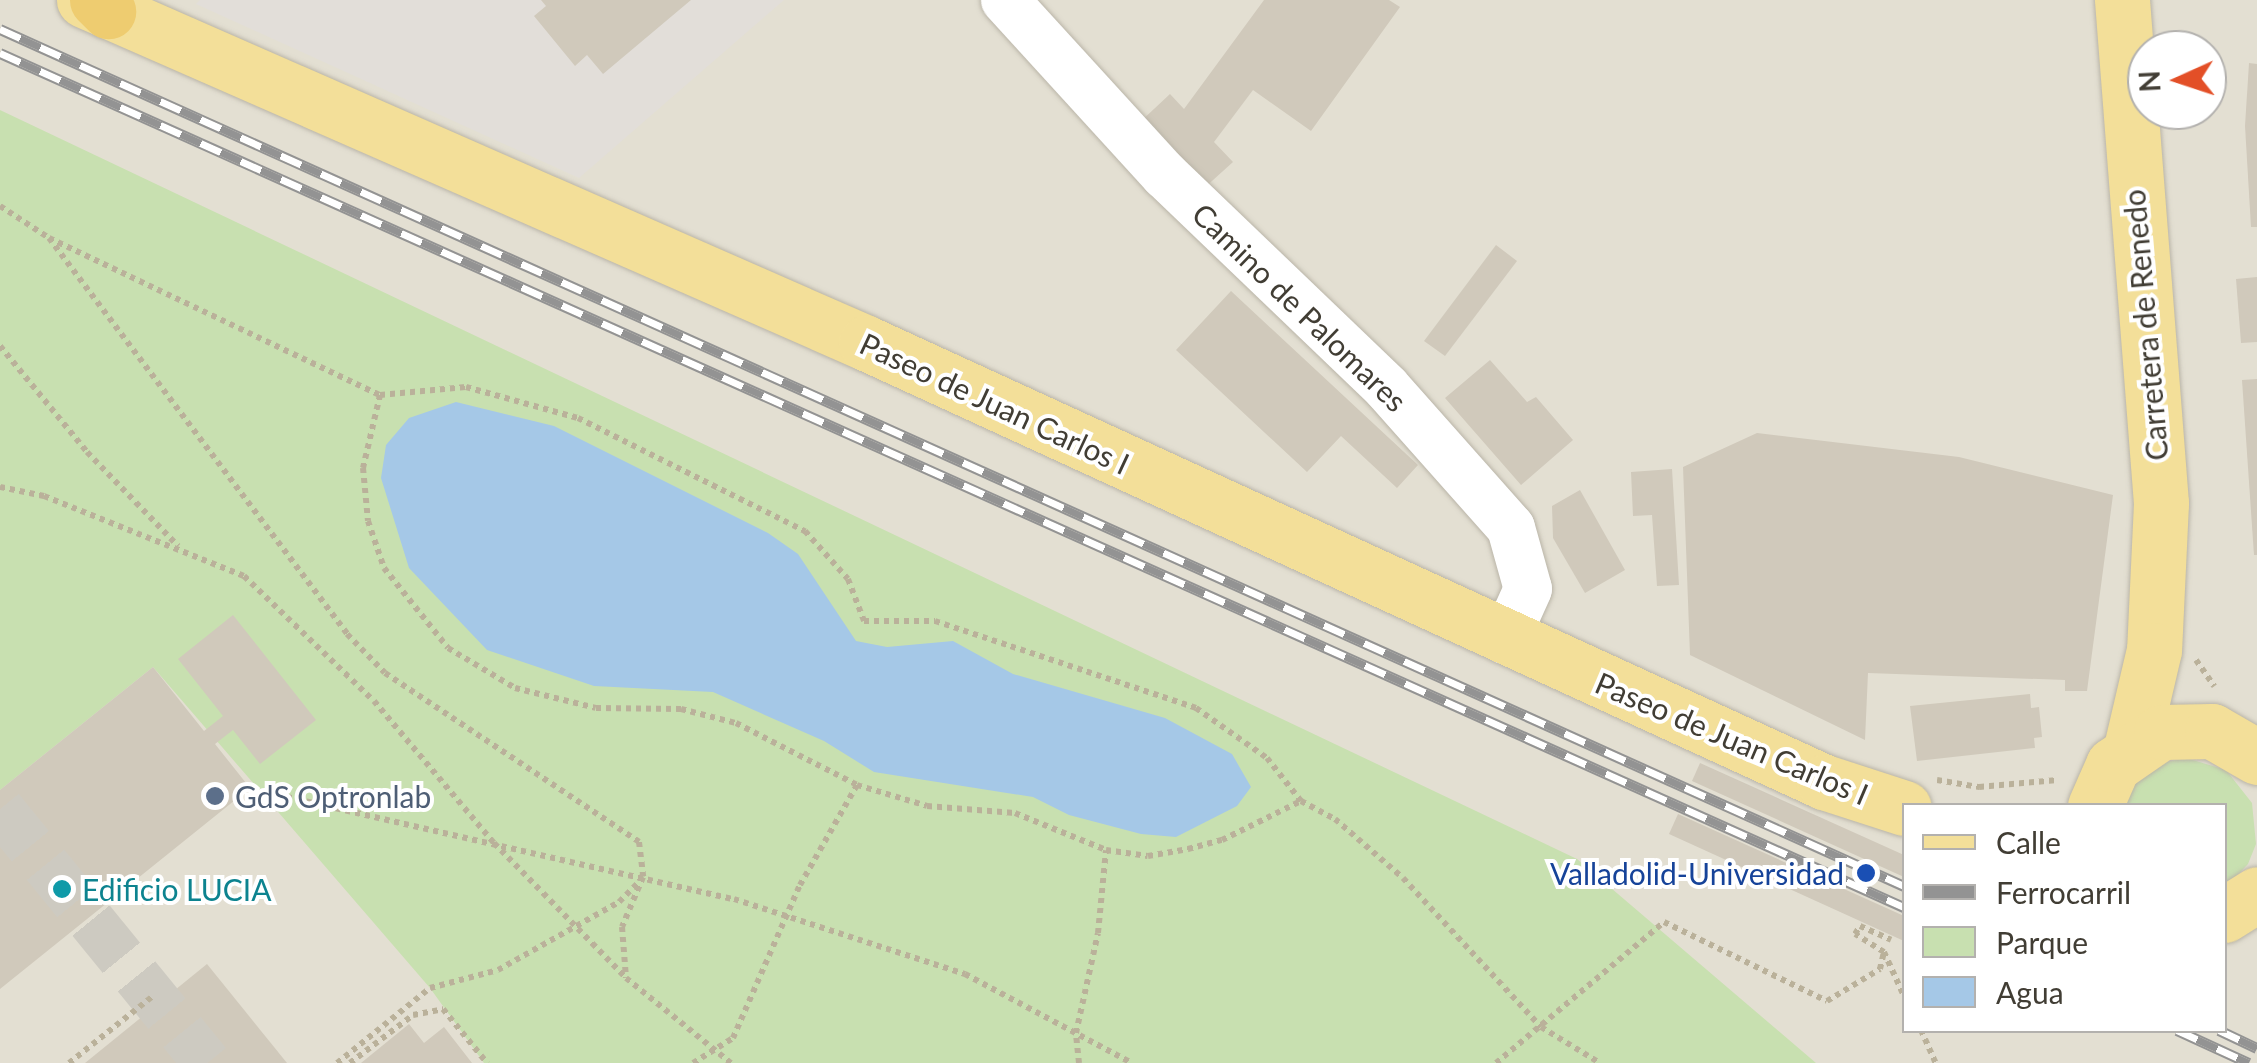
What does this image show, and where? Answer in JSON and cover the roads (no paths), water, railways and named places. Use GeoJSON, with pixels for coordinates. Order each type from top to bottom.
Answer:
{"type":"FeatureCollection","features":[{"type":"Feature","properties":{"kind":"main road","name":"Carretera de Renedo"},"geometry":{"type":"LineString","coordinates":[[2093,783],[2154,650],[2161,503],[2122,0]]}},
{"type":"Feature","properties":{"kind":"main road","name":"Paseo de Juan Carlos I"},"geometry":{"type":"LineString","coordinates":[[96,4],[866,342],[1505,640],[1824,782],[1913,793]]}},
{"type":"Feature","properties":{"kind":"main road"},"geometry":{"type":"LineString","coordinates":[[2154,650],[2231,727]]}},
{"type":"Feature","properties":{"kind":"main road"},"geometry":{"type":"LineString","coordinates":[[2093,783],[2161,732],[2231,727]]}},
{"type":"Feature","properties":{"kind":"main road"},"geometry":{"type":"LineString","coordinates":[[2227,913],[2257,894]]}},
{"type":"Feature","properties":{"kind":"street","name":"Camino de Palomares"},"geometry":{"type":"LineString","coordinates":[[1006,0],[1165,175],[1386,387],[1511,528],[1528,590],[1505,640]]}},
{"type":"Feature","properties":{"kind":"street"},"geometry":{"type":"LineString","coordinates":[[2227,926],[2257,935]]}},
{"type":"Feature","properties":{"kind":"water"},"geometry":{"type":"Polygon","coordinates":[[[456,402],[554,426],[768,533],[798,554],[856,641],[887,647],[953,641],[1013,674],[1165,718],[1232,754],[1251,787],[1237,806],[1176,837],[1141,834],[1069,815],[1033,797],[874,772],[824,741],[713,692],[594,686],[487,650],[409,568],[381,478],[386,445],[409,418],[456,402]]]}},
{"type":"Feature","properties":{"kind":"tunnel"},"geometry":{"type":"LineString","coordinates":[[0,809],[207,1063]]}},
{"type":"Feature","properties":{"kind":"railway"},"geometry":{"type":"LineString","coordinates":[[0,29],[1902,885]]}},
{"type":"Feature","properties":{"kind":"railway"},"geometry":{"type":"LineString","coordinates":[[0,53],[1902,906]]}},
{"type":"Feature","properties":{"kind":"railway"},"geometry":{"type":"LineString","coordinates":[[2184,1033],[2249,1063]]}},
{"type":"Feature","properties":{"kind":"railway"},"geometry":{"type":"LineString","coordinates":[[2225,1033],[2257,1048]]}},
{"type":"Feature","properties":{"kind":"place","name":"GdS Optronlab"},"geometry":{"type":"Point","coordinates":[215,796]}},
{"type":"Feature","properties":{"kind":"place","name":"Valladolid-Universidad"},"geometry":{"type":"Point","coordinates":[1866,873]}},
{"type":"Feature","properties":{"kind":"place","name":"Edificio LUCIA"},"geometry":{"type":"Point","coordinates":[62,889]}}]}
